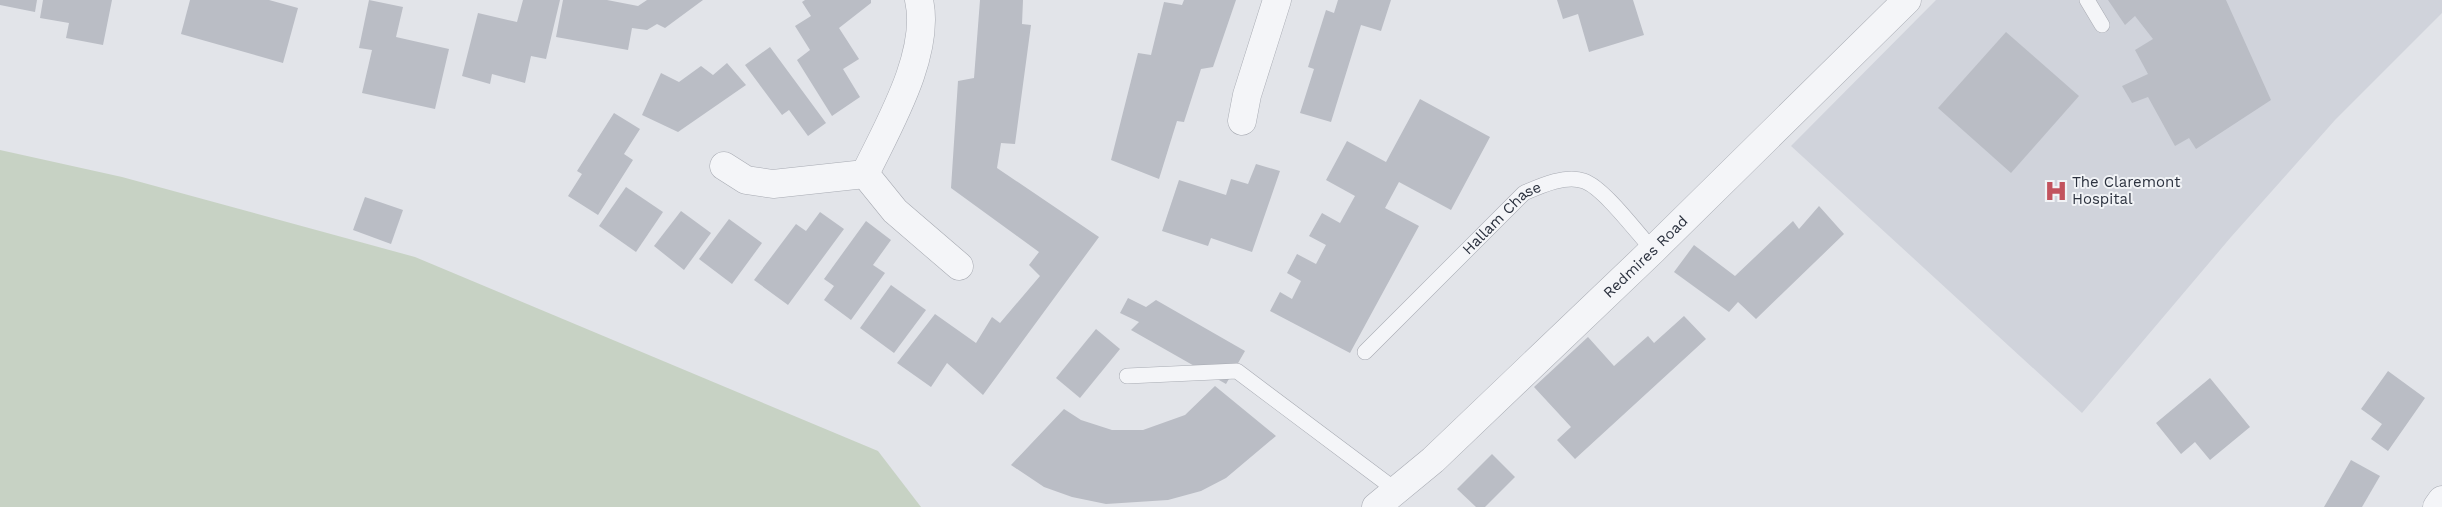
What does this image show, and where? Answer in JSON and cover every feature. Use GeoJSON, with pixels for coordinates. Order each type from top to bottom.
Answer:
{"type":"FeatureCollection","features":[{"type":"Feature","properties":{"kind":"street"},"geometry":{"type":"LineString","coordinates":[[865,174],[904,93],[918,52],[920,8],[918,0]]}},
{"type":"Feature","properties":{"kind":"street"},"geometry":{"type":"LineString","coordinates":[[1242,121],[1247,94],[1277,0]]}},
{"type":"Feature","properties":{"kind":"street","name":"Redmires Road"},"geometry":{"type":"LineString","coordinates":[[1387,499],[1433,460],[1653,250],[1907,0]]}},
{"type":"Feature","properties":{"kind":"street"},"geometry":{"type":"LineString","coordinates":[[724,166],[746,180],[773,184],[865,174]]}},
{"type":"Feature","properties":{"kind":"street"},"geometry":{"type":"LineString","coordinates":[[865,174],[896,211],[959,266]]}},
{"type":"Feature","properties":{"kind":"street"},"geometry":{"type":"LineString","coordinates":[[2437,507],[2442,500]]}},
{"type":"Feature","properties":{"kind":"lane"},"geometry":{"type":"LineString","coordinates":[[2087,0],[2102,25]]}},
{"type":"Feature","properties":{"kind":"lane","name":"Hallam Chase"},"geometry":{"type":"LineString","coordinates":[[1365,352],[1524,193],[1552,181],[1583,180],[1599,190],[1653,250]]}},
{"type":"Feature","properties":{"kind":"lane"},"geometry":{"type":"LineString","coordinates":[[1127,376],[1237,371],[1387,499]]}},
{"type":"Feature","properties":{"kind":"shaded area","name":"The Claremont Hospital"},"geometry":{"type":"Polygon","coordinates":[[[1936,0],[2442,0],[2442,13],[2335,120],[2231,237],[2082,413],[1791,146],[1936,0]]]}},
{"type":"Feature","properties":{"kind":"green space"},"geometry":{"type":"Polygon","coordinates":[[[0,150],[122,177],[415,257],[878,451],[921,507],[0,507],[0,150]]]}},
{"type":"Feature","properties":{"kind":"building"},"geometry":{"type":"Polygon","coordinates":[[[0,0],[37,0],[35,12],[0,5],[0,0]]]}},
{"type":"Feature","properties":{"kind":"building"},"geometry":{"type":"Polygon","coordinates":[[[43,0],[112,0],[103,45],[66,38],[69,23],[40,18],[43,0]]]}},
{"type":"Feature","properties":{"kind":"building"},"geometry":{"type":"Polygon","coordinates":[[[190,0],[269,0],[298,8],[283,63],[181,34],[190,0]]]}},
{"type":"Feature","properties":{"kind":"building"},"geometry":{"type":"Polygon","coordinates":[[[369,0],[403,7],[396,37],[449,49],[435,109],[362,93],[372,50],[359,48],[369,0]]]}},
{"type":"Feature","properties":{"kind":"building"},"geometry":{"type":"Polygon","coordinates":[[[523,0],[560,0],[546,59],[531,56],[525,83],[492,74],[490,84],[462,76],[478,13],[517,22],[523,0]]]}},
{"type":"Feature","properties":{"kind":"building"},"geometry":{"type":"Polygon","coordinates":[[[563,0],[607,0],[638,6],[647,0],[703,0],[665,28],[657,24],[647,30],[632,28],[628,50],[556,37],[563,0]]]}},
{"type":"Feature","properties":{"kind":"building"},"geometry":{"type":"Polygon","coordinates":[[[805,0],[871,0],[871,3],[839,28],[859,59],[843,69],[860,97],[832,116],[797,60],[810,50],[795,26],[811,16],[802,2],[805,0]]]}},
{"type":"Feature","properties":{"kind":"building"},"geometry":{"type":"Polygon","coordinates":[[[980,0],[1023,0],[1022,24],[1031,25],[1015,144],[1001,143],[997,168],[1099,237],[983,395],[947,363],[931,387],[897,363],[935,314],[976,343],[992,317],[1000,323],[1040,276],[1029,265],[1039,252],[951,188],[958,81],[974,78],[980,0]]]}},
{"type":"Feature","properties":{"kind":"building"},"geometry":{"type":"Polygon","coordinates":[[[1184,0],[1236,0],[1213,67],[1201,69],[1184,122],[1177,121],[1159,179],[1111,160],[1138,53],[1151,55],[1164,2],[1182,5],[1184,0]]]}},
{"type":"Feature","properties":{"kind":"building"},"geometry":{"type":"Polygon","coordinates":[[[1338,0],[1391,0],[1381,31],[1361,25],[1331,122],[1300,113],[1314,69],[1308,67],[1326,10],[1334,13],[1338,0]]]}},
{"type":"Feature","properties":{"kind":"building"},"geometry":{"type":"Polygon","coordinates":[[[1557,0],[1633,0],[1644,35],[1589,52],[1578,14],[1563,19],[1557,0]]]}},
{"type":"Feature","properties":{"kind":"building"},"geometry":{"type":"Polygon","coordinates":[[[2108,0],[2226,0],[2271,100],[2196,149],[2189,138],[2175,146],[2148,97],[2132,103],[2122,86],[2148,74],[2135,50],[2153,39],[2135,16],[2125,25],[2108,0]]]}},
{"type":"Feature","properties":{"kind":"building"},"geometry":{"type":"Polygon","coordinates":[[[2006,32],[2079,96],[2011,173],[1938,108],[2006,32]]]}},
{"type":"Feature","properties":{"kind":"building"},"geometry":{"type":"Polygon","coordinates":[[[770,47],[826,123],[808,136],[789,110],[782,115],[745,65],[770,47]]]}},
{"type":"Feature","properties":{"kind":"building"},"geometry":{"type":"Polygon","coordinates":[[[727,63],[746,85],[678,132],[642,115],[661,73],[679,82],[701,66],[713,75],[727,63]]]}},
{"type":"Feature","properties":{"kind":"building"},"geometry":{"type":"Polygon","coordinates":[[[1420,99],[1490,137],[1451,210],[1399,182],[1385,208],[1419,226],[1350,353],[1270,311],[1280,292],[1292,299],[1301,281],[1287,273],[1297,254],[1316,264],[1326,245],[1309,236],[1322,213],[1340,223],[1355,196],[1326,180],[1347,141],[1386,162],[1420,99]]]}},
{"type":"Feature","properties":{"kind":"building"},"geometry":{"type":"Polygon","coordinates":[[[614,113],[640,129],[624,154],[633,160],[598,215],[568,196],[582,174],[577,171],[614,113]]]}},
{"type":"Feature","properties":{"kind":"building"},"geometry":{"type":"Polygon","coordinates":[[[1256,164],[1280,171],[1252,252],[1211,238],[1208,246],[1162,231],[1179,180],[1226,195],[1231,179],[1248,184],[1256,164]]]}},
{"type":"Feature","properties":{"kind":"building"},"geometry":{"type":"Polygon","coordinates":[[[626,187],[663,212],[636,252],[599,226],[626,187]]]}},
{"type":"Feature","properties":{"kind":"building"},"geometry":{"type":"Polygon","coordinates":[[[365,197],[403,210],[391,244],[353,230],[365,197]]]}},
{"type":"Feature","properties":{"kind":"building"},"geometry":{"type":"Polygon","coordinates":[[[1819,206],[1844,234],[1756,319],[1738,302],[1729,312],[1674,272],[1694,245],[1735,276],[1793,221],[1799,229],[1819,206]]]}},
{"type":"Feature","properties":{"kind":"building"},"geometry":{"type":"Polygon","coordinates":[[[681,211],[711,233],[684,270],[654,246],[681,211]]]}},
{"type":"Feature","properties":{"kind":"building"},"geometry":{"type":"Polygon","coordinates":[[[820,212],[844,229],[788,305],[754,280],[796,224],[806,231],[820,212]]]}},
{"type":"Feature","properties":{"kind":"building"},"geometry":{"type":"Polygon","coordinates":[[[729,219],[762,243],[732,284],[699,259],[729,219]]]}},
{"type":"Feature","properties":{"kind":"building"},"geometry":{"type":"Polygon","coordinates":[[[866,221],[891,240],[873,265],[885,273],[851,320],[824,300],[834,286],[824,279],[866,221]]]}},
{"type":"Feature","properties":{"kind":"building"},"geometry":{"type":"Polygon","coordinates":[[[891,285],[926,310],[894,353],[860,328],[891,285]]]}},
{"type":"Feature","properties":{"kind":"building"},"geometry":{"type":"Polygon","coordinates":[[[1128,298],[1146,307],[1156,300],[1245,351],[1226,384],[1131,330],[1139,322],[1120,313],[1128,298]]]}},
{"type":"Feature","properties":{"kind":"building"},"geometry":{"type":"Polygon","coordinates":[[[1684,316],[1706,339],[1575,459],[1557,440],[1571,427],[1534,387],[1588,337],[1614,366],[1648,336],[1654,343],[1684,316]]]}},
{"type":"Feature","properties":{"kind":"building"},"geometry":{"type":"Polygon","coordinates":[[[1096,329],[1120,349],[1080,398],[1056,378],[1096,329]]]}},
{"type":"Feature","properties":{"kind":"building"},"geometry":{"type":"Polygon","coordinates":[[[2388,371],[2425,398],[2388,451],[2371,439],[2382,424],[2361,409],[2388,371]]]}},
{"type":"Feature","properties":{"kind":"building"},"geometry":{"type":"Polygon","coordinates":[[[2210,378],[2250,427],[2210,460],[2195,442],[2181,454],[2156,423],[2210,378]]]}},
{"type":"Feature","properties":{"kind":"building"},"geometry":{"type":"Polygon","coordinates":[[[1215,386],[1276,436],[1226,478],[1201,491],[1168,500],[1106,504],[1072,497],[1044,487],[1011,465],[1064,409],[1081,420],[1112,430],[1143,430],[1185,415],[1215,386]]]}},
{"type":"Feature","properties":{"kind":"building"},"geometry":{"type":"Polygon","coordinates":[[[1492,454],[1515,477],[1485,507],[1476,507],[1457,489],[1492,454]]]}},
{"type":"Feature","properties":{"kind":"building"},"geometry":{"type":"Polygon","coordinates":[[[2351,460],[2380,476],[2362,507],[2324,507],[2351,460]]]}},
{"type":"Feature","properties":{"kind":"place","name":"The Claremont Hospital"},"geometry":{"type":"Point","coordinates":[2056,191]}}]}
